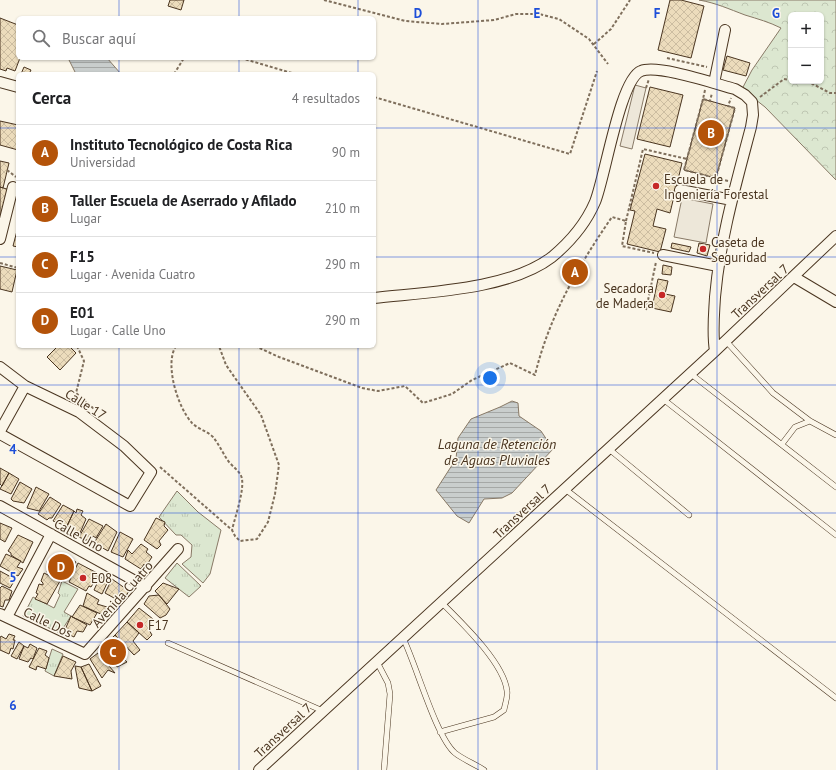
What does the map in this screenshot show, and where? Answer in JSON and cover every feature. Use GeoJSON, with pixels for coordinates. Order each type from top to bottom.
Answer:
{"type":"FeatureCollection","features":[{"type":"Feature","properties":{"kind":"street"},"geometry":{"type":"LineString","coordinates":[[714,87],[726,30]]}},
{"type":"Feature","properties":{"kind":"street"},"geometry":{"type":"LineString","coordinates":[[376,298],[501,280],[531,270],[551,257],[572,237],[583,223],[595,202],[622,100],[634,75],[641,71],[659,70],[714,87],[735,89],[745,95],[752,102],[753,116],[751,128],[722,237],[712,333],[715,351]]}},
{"type":"Feature","properties":{"kind":"street"},"geometry":{"type":"LineString","coordinates":[[0,82],[16,86]]}},
{"type":"Feature","properties":{"kind":"street"},"geometry":{"type":"LineString","coordinates":[[0,239],[16,183]]}},
{"type":"Feature","properties":{"kind":"street"},"geometry":{"type":"LineString","coordinates":[[680,190],[732,200]]}},
{"type":"Feature","properties":{"kind":"street","name":"Transversal 7"},"geometry":{"type":"LineString","coordinates":[[259,770],[726,342],[836,236]]}},
{"type":"Feature","properties":{"kind":"street"},"geometry":{"type":"LineString","coordinates":[[660,254],[718,266]]}},
{"type":"Feature","properties":{"kind":"street"},"geometry":{"type":"LineString","coordinates":[[794,277],[836,302]]}},
{"type":"Feature","properties":{"kind":"street","name":"Calle 17"},"geometry":{"type":"LineString","coordinates":[[0,367],[25,386],[79,412],[124,446],[151,472],[130,506],[0,432]]}},
{"type":"Feature","properties":{"kind":"street"},"geometry":{"type":"LineString","coordinates":[[0,432],[25,386]]}},
{"type":"Feature","properties":{"kind":"street","name":"Calle Uno"},"geometry":{"type":"LineString","coordinates":[[0,506],[146,586]]}},
{"type":"Feature","properties":{"kind":"street"},"geometry":{"type":"LineString","coordinates":[[4,616],[51,534]]}},
{"type":"Feature","properties":{"kind":"street","name":"Avenida Cuatro"},"geometry":{"type":"LineString","coordinates":[[85,654],[178,550]]}},
{"type":"Feature","properties":{"kind":"street","name":"Calle Dos"},"geometry":{"type":"LineString","coordinates":[[4,616],[85,654]]}},
{"type":"Feature","properties":{"kind":"lane"},"geometry":{"type":"LineString","coordinates":[[726,342],[773,393],[810,420],[836,434]]}},
{"type":"Feature","properties":{"kind":"lane"},"geometry":{"type":"LineString","coordinates":[[691,374],[836,487]]}},
{"type":"Feature","properties":{"kind":"lane"},"geometry":{"type":"LineString","coordinates":[[663,399],[836,535]]}},
{"type":"Feature","properties":{"kind":"lane"},"geometry":{"type":"LineString","coordinates":[[782,444],[794,427],[810,420]]}},
{"type":"Feature","properties":{"kind":"lane"},"geometry":{"type":"LineString","coordinates":[[609,449],[689,514]]}},
{"type":"Feature","properties":{"kind":"lane"},"geometry":{"type":"LineString","coordinates":[[565,489],[836,698]]}},
{"type":"Feature","properties":{"kind":"lane"},"geometry":{"type":"LineString","coordinates":[[440,732],[494,717],[504,710],[507,692],[503,677],[475,637],[442,603]]}},
{"type":"Feature","properties":{"kind":"lane"},"geometry":{"type":"LineString","coordinates":[[403,638],[413,659],[440,732],[454,752],[484,770]]}},
{"type":"Feature","properties":{"kind":"lane"},"geometry":{"type":"LineString","coordinates":[[168,643],[323,711]]}},
{"type":"Feature","properties":{"kind":"lane"},"geometry":{"type":"LineString","coordinates":[[377,662],[388,683],[390,694],[384,770]]}},
{"type":"Feature","properties":{"kind":"path"},"geometry":{"type":"LineString","coordinates":[[324,0],[405,21],[442,24],[494,20],[516,14],[539,14],[559,19],[589,39],[608,64]]}},
{"type":"Feature","properties":{"kind":"path"},"geometry":{"type":"LineString","coordinates":[[594,44],[611,29],[630,0]]}},
{"type":"Feature","properties":{"kind":"path"},"geometry":{"type":"LineString","coordinates":[[667,58],[717,69]]}},
{"type":"Feature","properties":{"kind":"path"},"geometry":{"type":"LineString","coordinates":[[175,72],[183,60]]}},
{"type":"Feature","properties":{"kind":"path"},"geometry":{"type":"LineString","coordinates":[[248,60],[288,72]]}},
{"type":"Feature","properties":{"kind":"path"},"geometry":{"type":"LineString","coordinates":[[376,98],[570,154],[597,71]]}},
{"type":"Feature","properties":{"kind":"path"},"geometry":{"type":"LineString","coordinates":[[752,102],[784,79],[788,80]]}},
{"type":"Feature","properties":{"kind":"path"},"geometry":{"type":"LineString","coordinates":[[813,84],[830,93],[836,93]]}},
{"type":"Feature","properties":{"kind":"path"},"geometry":{"type":"LineString","coordinates":[[703,100],[710,101],[714,87]]}},
{"type":"Feature","properties":{"kind":"path"},"geometry":{"type":"LineString","coordinates":[[705,89],[684,170],[731,182]]}},
{"type":"Feature","properties":{"kind":"path"},"geometry":{"type":"LineString","coordinates":[[716,178],[735,108],[728,106],[732,95]]}},
{"type":"Feature","properties":{"kind":"path"},"geometry":{"type":"LineString","coordinates":[[646,310],[660,254],[622,246],[643,149],[687,159]]}},
{"type":"Feature","properties":{"kind":"path"},"geometry":{"type":"LineString","coordinates":[[7,170],[16,183]]}},
{"type":"Feature","properties":{"kind":"path"},"geometry":{"type":"LineString","coordinates":[[260,348],[279,357],[362,388],[378,391],[405,386],[424,403],[452,394],[472,380],[510,363],[535,375],[541,350],[560,303],[577,270],[612,217],[626,222]]}},
{"type":"Feature","properties":{"kind":"path"},"geometry":{"type":"LineString","coordinates":[[0,263],[16,267]]}},
{"type":"Feature","properties":{"kind":"path"},"geometry":{"type":"LineString","coordinates":[[78,348],[84,361]]}},
{"type":"Feature","properties":{"kind":"path"},"geometry":{"type":"LineString","coordinates":[[175,348],[172,352],[171,373],[179,399],[191,422],[212,436],[230,463],[241,474],[243,480],[232,530],[234,536],[240,541],[257,538],[268,522],[280,465],[261,415],[226,365],[220,348]]}},
{"type":"Feature","properties":{"kind":"green space"},"geometry":{"type":"Polygon","coordinates":[[[699,0],[836,0],[836,180],[765,107],[742,89],[752,70],[781,28],[717,4],[699,0]]]}},
{"type":"Feature","properties":{"kind":"green space"},"geometry":{"type":"Polygon","coordinates":[[[177,491],[198,512],[221,530],[210,574],[203,583],[182,564],[191,557],[192,545],[181,535],[176,535],[159,517],[177,491]]]}},
{"type":"Feature","properties":{"kind":"green space"},"geometry":{"type":"Polygon","coordinates":[[[177,563],[201,586],[189,597],[165,578],[177,563]]]}},
{"type":"Feature","properties":{"kind":"green space"},"geometry":{"type":"Polygon","coordinates":[[[62,581],[78,589],[64,612],[71,616],[60,633],[23,616],[33,597],[54,608],[60,595],[58,593],[62,581]]]}},
{"type":"Feature","properties":{"kind":"green space"},"geometry":{"type":"Polygon","coordinates":[[[52,649],[63,654],[54,676],[45,671],[52,649]]]}},
{"type":"Feature","properties":{"kind":"shaded area"},"geometry":{"type":"Polygon","coordinates":[[[635,85],[646,88],[632,149],[620,146],[635,85]]]}},
{"type":"Feature","properties":{"kind":"shaded area"},"geometry":{"type":"Polygon","coordinates":[[[682,198],[713,204],[706,243],[674,237],[682,198]]]}},
{"type":"Feature","properties":{"kind":"water"},"geometry":{"type":"Polygon","coordinates":[[[69,60],[109,60],[119,72],[75,72],[69,60]]]}},
{"type":"Feature","properties":{"kind":"water","name":"Laguna de Retención de Aguas Pluviales"},"geometry":{"type":"Polygon","coordinates":[[[512,401],[518,403],[519,416],[541,431],[553,449],[512,493],[502,498],[484,499],[469,523],[457,516],[436,490],[456,459],[458,438],[471,419],[512,401]]]}},
{"type":"Feature","properties":{"kind":"building"},"geometry":{"type":"Polygon","coordinates":[[[170,0],[184,0],[181,10],[168,6],[170,0]]]}},
{"type":"Feature","properties":{"kind":"building"},"geometry":{"type":"Polygon","coordinates":[[[670,0],[681,0],[704,6],[691,58],[658,50],[670,0]]]}},
{"type":"Feature","properties":{"kind":"building"},"geometry":{"type":"Polygon","coordinates":[[[0,18],[16,24],[16,60],[19,60],[15,71],[7,68],[6,71],[0,69],[0,18]]]}},
{"type":"Feature","properties":{"kind":"building"},"geometry":{"type":"Polygon","coordinates":[[[727,56],[750,63],[746,76],[723,70],[727,56]]]}},
{"type":"Feature","properties":{"kind":"building"},"geometry":{"type":"Polygon","coordinates":[[[24,67],[31,70],[30,72],[22,72],[24,67]]]}},
{"type":"Feature","properties":{"kind":"building"},"geometry":{"type":"Polygon","coordinates":[[[650,87],[683,95],[670,147],[637,139],[650,87]]]}},
{"type":"Feature","properties":{"kind":"building"},"geometry":{"type":"Polygon","coordinates":[[[703,99],[735,108],[716,178],[684,170],[703,99]]]}},
{"type":"Feature","properties":{"kind":"building"},"geometry":{"type":"Polygon","coordinates":[[[0,121],[16,125],[16,149],[0,145],[0,121]]]}},
{"type":"Feature","properties":{"kind":"building","name":"Escuela de Ingeniería Forestal"},"geometry":{"type":"Polygon","coordinates":[[[645,154],[682,163],[670,213],[657,209],[653,226],[666,229],[660,252],[627,244],[635,211],[630,210],[645,154]]]}},
{"type":"Feature","properties":{"kind":"building"},"geometry":{"type":"Polygon","coordinates":[[[0,161],[9,163],[3,188],[0,187],[0,161]]]}},
{"type":"Feature","properties":{"kind":"building"},"geometry":{"type":"Polygon","coordinates":[[[0,187],[10,190],[0,231],[0,187]]]}},
{"type":"Feature","properties":{"kind":"building"},"geometry":{"type":"Polygon","coordinates":[[[16,235],[16,247],[13,246],[16,235]]]}},
{"type":"Feature","properties":{"kind":"building"},"geometry":{"type":"Polygon","coordinates":[[[672,243],[691,247],[689,252],[671,248],[672,243]]]}},
{"type":"Feature","properties":{"kind":"building","name":"Caseta de Seguridad"},"geometry":{"type":"Polygon","coordinates":[[[699,243],[710,245],[707,256],[697,253],[699,243]]]}},
{"type":"Feature","properties":{"kind":"building"},"geometry":{"type":"Polygon","coordinates":[[[663,265],[672,267],[671,275],[662,274],[663,265]]]}},
{"type":"Feature","properties":{"kind":"building"},"geometry":{"type":"Polygon","coordinates":[[[0,266],[16,270],[12,292],[0,289],[0,266]]]}},
{"type":"Feature","properties":{"kind":"building","name":"Secadora de Madera"},"geometry":{"type":"Polygon","coordinates":[[[658,279],[668,281],[665,294],[675,296],[671,312],[652,308],[658,279]]]}},
{"type":"Feature","properties":{"kind":"building"},"geometry":{"type":"Polygon","coordinates":[[[56,348],[71,348],[76,353],[60,370],[47,357],[56,348]]]}},
{"type":"Feature","properties":{"kind":"building"},"geometry":{"type":"Polygon","coordinates":[[[0,468],[9,473],[2,486],[0,484],[0,468]]]}},
{"type":"Feature","properties":{"kind":"building"},"geometry":{"type":"Polygon","coordinates":[[[9,473],[19,479],[11,494],[0,489],[9,473]]]}},
{"type":"Feature","properties":{"kind":"building"},"geometry":{"type":"Polygon","coordinates":[[[20,482],[32,489],[24,503],[13,501],[11,499],[20,482]]]}},
{"type":"Feature","properties":{"kind":"building"},"geometry":{"type":"Polygon","coordinates":[[[36,487],[49,494],[39,511],[27,508],[36,487]]]}},
{"type":"Feature","properties":{"kind":"building"},"geometry":{"type":"Polygon","coordinates":[[[50,497],[61,504],[52,518],[47,520],[38,514],[50,497]]]}},
{"type":"Feature","properties":{"kind":"building"},"geometry":{"type":"Polygon","coordinates":[[[63,505],[74,511],[67,526],[53,521],[63,505]]]}},
{"type":"Feature","properties":{"kind":"building"},"geometry":{"type":"Polygon","coordinates":[[[77,509],[83,511],[81,515],[86,519],[80,533],[77,531],[75,535],[69,531],[70,527],[67,526],[74,511],[76,513],[77,509]]]}},
{"type":"Feature","properties":{"kind":"building"},"geometry":{"type":"Polygon","coordinates":[[[156,518],[165,522],[164,526],[168,530],[159,541],[161,545],[157,549],[144,540],[156,518]]]}},
{"type":"Feature","properties":{"kind":"building"},"geometry":{"type":"Polygon","coordinates":[[[89,519],[103,526],[96,538],[93,536],[90,540],[85,540],[79,537],[89,519]]]}},
{"type":"Feature","properties":{"kind":"building"},"geometry":{"type":"Polygon","coordinates":[[[0,523],[12,528],[5,542],[0,539],[0,523]]]}},
{"type":"Feature","properties":{"kind":"building"},"geometry":{"type":"Polygon","coordinates":[[[106,524],[117,532],[108,551],[94,543],[106,524]]]}},
{"type":"Feature","properties":{"kind":"building"},"geometry":{"type":"Polygon","coordinates":[[[120,532],[133,539],[123,557],[111,552],[120,532]]]}},
{"type":"Feature","properties":{"kind":"building"},"geometry":{"type":"Polygon","coordinates":[[[18,535],[33,542],[23,563],[11,555],[8,551],[18,535]]]}},
{"type":"Feature","properties":{"kind":"building"},"geometry":{"type":"Polygon","coordinates":[[[141,544],[148,549],[146,552],[152,557],[146,566],[144,564],[141,569],[125,559],[128,550],[132,554],[141,544]]]}},
{"type":"Feature","properties":{"kind":"building"},"geometry":{"type":"Polygon","coordinates":[[[6,554],[21,561],[17,567],[23,569],[18,576],[0,566],[6,554]]]}},
{"type":"Feature","properties":{"kind":"building"},"geometry":{"type":"Polygon","coordinates":[[[63,555],[76,562],[65,579],[47,572],[51,558],[57,561],[63,555]]]}},
{"type":"Feature","properties":{"kind":"building","name":"E08"},"geometry":{"type":"Polygon","coordinates":[[[78,563],[99,574],[91,587],[89,586],[86,591],[69,582],[78,563]]]}},
{"type":"Feature","properties":{"kind":"building"},"geometry":{"type":"Polygon","coordinates":[[[0,571],[11,577],[10,579],[13,583],[10,588],[0,583],[0,571]]]}},
{"type":"Feature","properties":{"kind":"building"},"geometry":{"type":"Polygon","coordinates":[[[44,573],[60,581],[47,604],[35,599],[38,594],[36,593],[39,584],[43,585],[41,581],[44,573]]]}},
{"type":"Feature","properties":{"kind":"building"},"geometry":{"type":"Polygon","coordinates":[[[100,577],[109,579],[102,594],[94,590],[100,577]]]}},
{"type":"Feature","properties":{"kind":"building"},"geometry":{"type":"Polygon","coordinates":[[[112,579],[129,591],[126,596],[121,594],[119,597],[115,596],[114,598],[105,593],[112,579]]]}},
{"type":"Feature","properties":{"kind":"building"},"geometry":{"type":"Polygon","coordinates":[[[163,583],[179,589],[167,604],[155,591],[163,583]]]}},
{"type":"Feature","properties":{"kind":"building"},"geometry":{"type":"Polygon","coordinates":[[[2,586],[12,591],[9,600],[5,600],[3,607],[0,606],[0,588],[2,586]]]}},
{"type":"Feature","properties":{"kind":"building"},"geometry":{"type":"Polygon","coordinates":[[[87,593],[99,600],[97,604],[107,607],[103,615],[83,606],[87,593]]]}},
{"type":"Feature","properties":{"kind":"building"},"geometry":{"type":"Polygon","coordinates":[[[159,595],[170,609],[166,615],[160,618],[144,604],[149,596],[159,595]]]}},
{"type":"Feature","properties":{"kind":"building"},"geometry":{"type":"Polygon","coordinates":[[[80,605],[97,613],[90,625],[72,617],[80,605]]]}},
{"type":"Feature","properties":{"kind":"building","name":"F17"},"geometry":{"type":"Polygon","coordinates":[[[139,608],[153,619],[148,628],[152,635],[147,640],[127,622],[139,608]]]}},
{"type":"Feature","properties":{"kind":"building"},"geometry":{"type":"Polygon","coordinates":[[[71,616],[87,625],[83,632],[77,631],[74,637],[64,632],[71,616]]]}},
{"type":"Feature","properties":{"kind":"building"},"geometry":{"type":"Polygon","coordinates":[[[127,622],[139,633],[133,641],[140,650],[134,655],[115,635],[127,622]]]}},
{"type":"Feature","properties":{"kind":"building"},"geometry":{"type":"Polygon","coordinates":[[[9,634],[15,636],[13,640],[15,640],[13,649],[11,648],[9,654],[0,650],[0,638],[1,636],[6,639],[9,634]]]}},
{"type":"Feature","properties":{"kind":"building"},"geometry":{"type":"Polygon","coordinates":[[[115,635],[127,647],[120,655],[127,662],[117,667],[101,649],[115,635]]]}},
{"type":"Feature","properties":{"kind":"building"},"geometry":{"type":"Polygon","coordinates":[[[19,642],[24,646],[17,659],[11,656],[19,642]]]}},
{"type":"Feature","properties":{"kind":"building"},"geometry":{"type":"Polygon","coordinates":[[[30,644],[37,648],[33,659],[31,658],[28,662],[19,659],[24,646],[28,648],[30,644]]]}},
{"type":"Feature","properties":{"kind":"building"},"geometry":{"type":"Polygon","coordinates":[[[39,648],[47,651],[45,655],[49,658],[46,669],[37,666],[36,670],[29,667],[39,648]]]}},
{"type":"Feature","properties":{"kind":"building"},"geometry":{"type":"Polygon","coordinates":[[[98,653],[115,673],[108,670],[102,678],[90,659],[98,653]]]}},
{"type":"Feature","properties":{"kind":"building"},"geometry":{"type":"Polygon","coordinates":[[[63,656],[76,662],[71,671],[72,679],[54,676],[63,656]]]}},
{"type":"Feature","properties":{"kind":"building"},"geometry":{"type":"Polygon","coordinates":[[[89,664],[101,686],[92,691],[81,667],[89,664]]]}},
{"type":"Feature","properties":{"kind":"building"},"geometry":{"type":"Polygon","coordinates":[[[75,666],[81,667],[92,691],[79,688],[75,666]]]}},
{"type":"Feature","properties":{"kind":"place","name":"Taller Escuela de Aserrado y Afilado"},"geometry":{"type":"Point","coordinates":[711,133]}},
{"type":"Feature","properties":{"kind":"place","name":"Escuela de Ingeniería Forestal"},"geometry":{"type":"Point","coordinates":[656,186]}},
{"type":"Feature","properties":{"kind":"place","name":"Caseta de Seguridad"},"geometry":{"type":"Point","coordinates":[703,249]}},
{"type":"Feature","properties":{"kind":"place","name":"Instituto Tecnológico de Costa Rica"},"geometry":{"type":"Point","coordinates":[575,272]}},
{"type":"Feature","properties":{"kind":"place","name":"Secadora de Madera"},"geometry":{"type":"Point","coordinates":[662,295]}},
{"type":"Feature","properties":{"kind":"place","name":"E01"},"geometry":{"type":"Point","coordinates":[61,567]}},
{"type":"Feature","properties":{"kind":"place","name":"E08"},"geometry":{"type":"Point","coordinates":[83,578]}},
{"type":"Feature","properties":{"kind":"place","name":"F17"},"geometry":{"type":"Point","coordinates":[140,625]}},
{"type":"Feature","properties":{"kind":"place","name":"F15"},"geometry":{"type":"Point","coordinates":[113,652]}}]}
